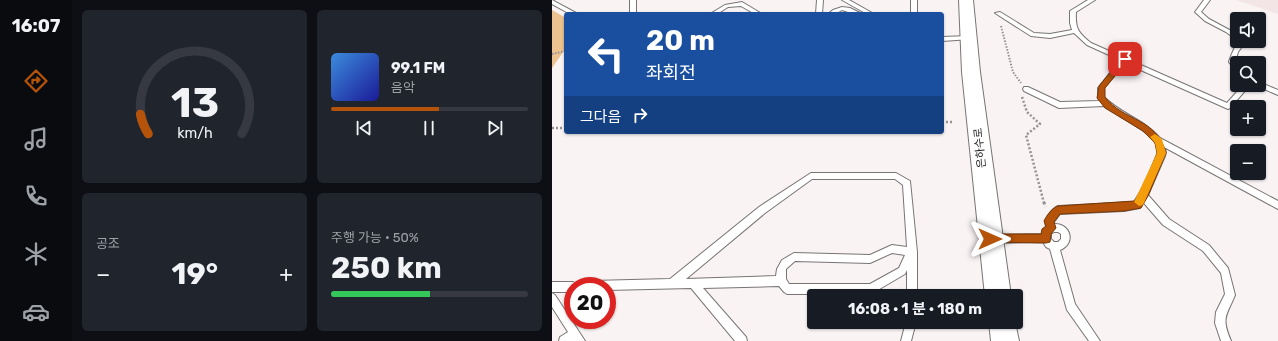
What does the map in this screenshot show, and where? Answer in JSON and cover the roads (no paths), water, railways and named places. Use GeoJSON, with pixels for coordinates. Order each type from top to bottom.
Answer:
{"type":"FeatureCollection","features":[{"type":"Feature","properties":{"kind":"street","name":"은하수로"},"geometry":{"type":"LineString","coordinates":[[966,0],[968,38],[990,239],[997,289]]}},
{"type":"Feature","properties":{"kind":"street"},"geometry":{"type":"LineString","coordinates":[[1003,329],[1005,341]]}},
{"type":"Feature","properties":{"kind":"lane"},"geometry":{"type":"LineString","coordinates":[[633,0],[633,12]]}},
{"type":"Feature","properties":{"kind":"lane"},"geometry":{"type":"LineString","coordinates":[[819,12],[820,0]]}},
{"type":"Feature","properties":{"kind":"lane"},"geometry":{"type":"LineString","coordinates":[[845,0],[867,12]]}},
{"type":"Feature","properties":{"kind":"lane"},"geometry":{"type":"LineString","coordinates":[[914,0],[914,12]]}},
{"type":"Feature","properties":{"kind":"lane"},"geometry":{"type":"LineString","coordinates":[[1092,0],[1073,11],[1072,25],[1075,31],[1089,44],[1228,106],[1241,92]]}},
{"type":"Feature","properties":{"kind":"lane"},"geometry":{"type":"LineString","coordinates":[[1207,0],[1198,12],[1209,22],[1230,31]]}},
{"type":"Feature","properties":{"kind":"lane"},"geometry":{"type":"LineString","coordinates":[[552,2],[570,12]]}},
{"type":"Feature","properties":{"kind":"lane"},"geometry":{"type":"LineString","coordinates":[[716,12],[727,6],[742,4],[756,12]]}},
{"type":"Feature","properties":{"kind":"lane"},"geometry":{"type":"LineString","coordinates":[[834,12],[840,8],[846,8],[855,12]]}},
{"type":"Feature","properties":{"kind":"lane"},"geometry":{"type":"LineString","coordinates":[[998,13],[1034,35],[1050,36],[1075,31]]}},
{"type":"Feature","properties":{"kind":"lane"},"geometry":{"type":"LineString","coordinates":[[944,39],[968,38]]}},
{"type":"Feature","properties":{"kind":"lane"},"geometry":{"type":"LineString","coordinates":[[1125,59],[1102,88],[1101,98],[1108,106],[1146,128],[1158,141],[1278,205]]}},
{"type":"Feature","properties":{"kind":"lane"},"geometry":{"type":"LineString","coordinates":[[1266,87],[1278,93]]}},
{"type":"Feature","properties":{"kind":"lane"},"geometry":{"type":"LineString","coordinates":[[1026,89],[1060,105],[1105,103]]}},
{"type":"Feature","properties":{"kind":"lane"},"geometry":{"type":"LineString","coordinates":[[1095,341],[1071,306],[1054,246],[1046,238],[1046,232],[1058,210],[1137,205],[1143,196],[1162,153],[1158,141]]}},
{"type":"Feature","properties":{"kind":"lane"},"geometry":{"type":"LineString","coordinates":[[672,284],[762,210],[811,176],[896,176],[907,183],[912,252],[912,289]]}},
{"type":"Feature","properties":{"kind":"lane"},"geometry":{"type":"LineString","coordinates":[[1143,196],[1166,222],[1206,248],[1225,271],[1230,295],[1222,308],[1219,327],[1226,341]]}},
{"type":"Feature","properties":{"kind":"lane"},"geometry":{"type":"LineString","coordinates":[[1050,225],[1060,229],[1066,237],[1063,244],[1054,246]]}},
{"type":"Feature","properties":{"kind":"lane"},"geometry":{"type":"LineString","coordinates":[[990,239],[1046,238]]}},
{"type":"Feature","properties":{"kind":"lane"},"geometry":{"type":"LineString","coordinates":[[892,249],[912,252],[902,271],[871,289],[787,289],[781,281],[781,270],[784,263],[794,257],[870,259],[892,249]]}},
{"type":"Feature","properties":{"kind":"lane"},"geometry":{"type":"LineString","coordinates":[[616,285],[781,281]]}},
{"type":"Feature","properties":{"kind":"lane"},"geometry":{"type":"LineString","coordinates":[[693,283],[742,341]]}},
{"type":"Feature","properties":{"kind":"lane"},"geometry":{"type":"LineString","coordinates":[[552,287],[564,286]]}},
{"type":"Feature","properties":{"kind":"lane"},"geometry":{"type":"LineString","coordinates":[[552,298],[577,337],[564,341]]}},
{"type":"Feature","properties":{"kind":"lane"},"geometry":{"type":"LineString","coordinates":[[906,341],[909,329]]}}]}
